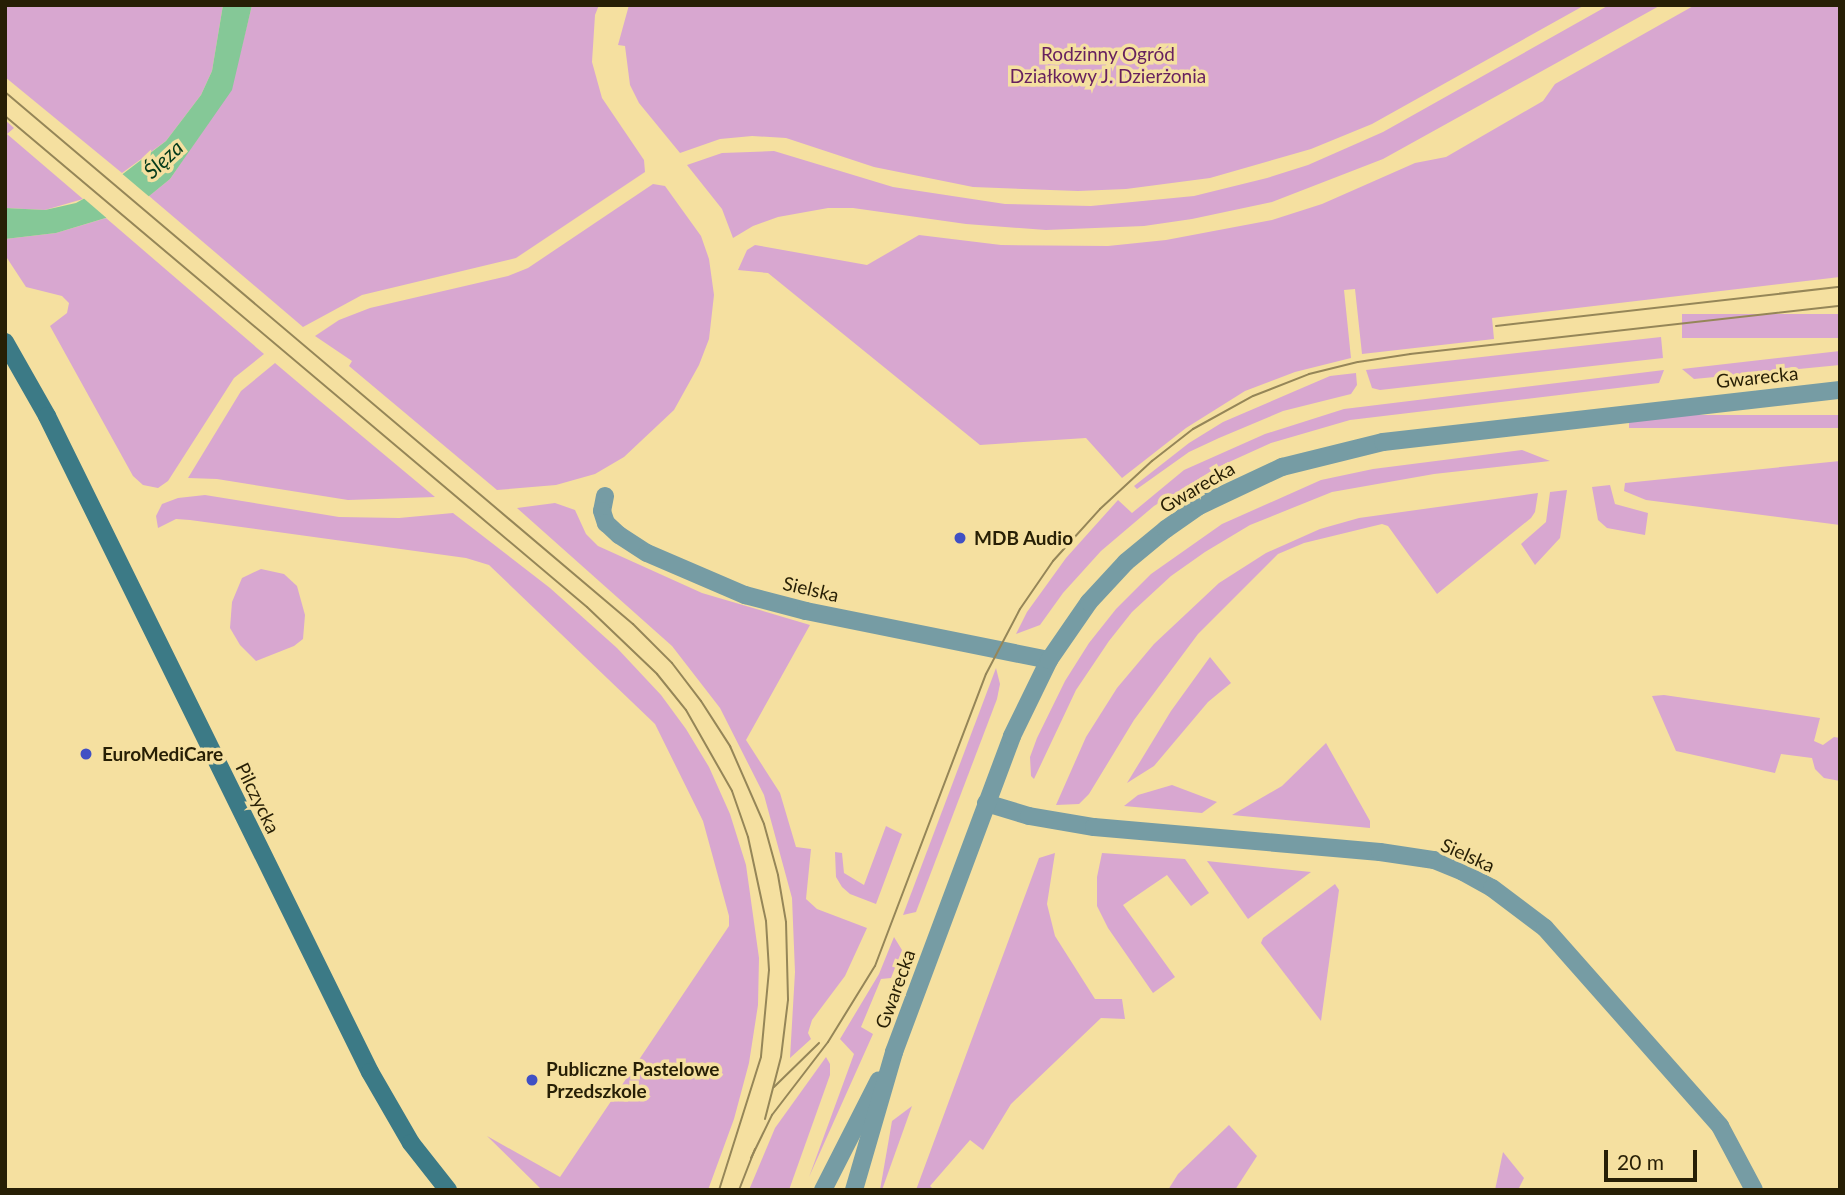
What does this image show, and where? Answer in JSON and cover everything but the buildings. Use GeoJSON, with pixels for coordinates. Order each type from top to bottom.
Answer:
{"type":"FeatureCollection","features":[{"type":"Feature","properties":{"kind":"street","name":"Pilczycka"},"geometry":{"type":"LineString","coordinates":[[5,342],[47,415],[370,1072],[411,1143],[448,1190]]}},
{"type":"Feature","properties":{"kind":"street","name":"Gwarecka"},"geometry":{"type":"LineString","coordinates":[[854,1190],[894,1052],[1012,736],[1049,660],[1088,602],[1126,562],[1166,529],[1199,506],[1282,467],[1383,442],[1840,390]]}},
{"type":"Feature","properties":{"kind":"street","name":"Sielska"},"geometry":{"type":"LineString","coordinates":[[605,496],[603,511],[606,523],[619,535],[647,553],[745,595],[806,611],[1049,660]]}},
{"type":"Feature","properties":{"kind":"street","name":"Sielska"},"geometry":{"type":"LineString","coordinates":[[986,803],[1029,816],[1094,827],[1380,852],[1434,860],[1463,872],[1492,888],[1545,928],[1720,1126],[1754,1190]]}},
{"type":"Feature","properties":{"kind":"street","name":"Gwarecka"},"geometry":{"type":"LineString","coordinates":[[823,1190],[894,1052]]}},
{"type":"Feature","properties":{"kind":"green space"},"geometry":{"type":"Polygon","coordinates":[[[5,5],[223,5],[212,71],[201,95],[166,141],[122,173],[5,77],[5,5]]]}},
{"type":"Feature","properties":{"kind":"green space"},"geometry":{"type":"Polygon","coordinates":[[[252,5],[599,5],[595,15],[592,62],[602,98],[644,160],[645,172],[516,258],[362,295],[303,327],[149,196],[170,179],[231,90],[252,5]]]}},
{"type":"Feature","properties":{"kind":"green space","name":"Rodzinny Ogród Działkowy J. Dzierżonia"},"geometry":{"type":"Polygon","coordinates":[[[629,5],[1585,5],[1372,124],[1311,149],[1210,178],[1126,189],[1078,191],[973,187],[874,167],[786,138],[752,136],[720,139],[680,153],[639,103],[630,85],[625,46],[618,45],[629,5]]]}},
{"type":"Feature","properties":{"kind":"green space"},"geometry":{"type":"Polygon","coordinates":[[[1609,5],[1661,5],[1383,159],[1272,202],[1192,219],[1144,226],[1046,230],[966,224],[853,208],[828,208],[778,217],[753,226],[733,238],[722,209],[687,165],[722,153],[774,151],[893,187],[1005,204],[1091,206],[1194,196],[1308,165],[1383,132],[1609,5]]]}},
{"type":"Feature","properties":{"kind":"green space"},"geometry":{"type":"Polygon","coordinates":[[[1695,5],[1840,5],[1840,277],[1492,318],[1494,339],[1362,354],[1355,289],[1344,290],[1351,358],[1295,372],[1245,391],[1186,428],[1122,478],[1086,438],[980,445],[768,273],[738,270],[747,250],[755,245],[867,265],[919,235],[1001,245],[1108,246],[1166,240],[1272,220],[1322,204],[1415,163],[1446,157],[1543,101],[1555,84],[1695,5]]]}},
{"type":"Feature","properties":{"kind":"green space"},"geometry":{"type":"Polygon","coordinates":[[[5,120],[14,128],[7,134],[83,199],[45,210],[5,208],[5,120]]]}},
{"type":"Feature","properties":{"kind":"green space"},"geometry":{"type":"Polygon","coordinates":[[[653,184],[665,186],[701,236],[709,259],[714,295],[709,339],[699,365],[674,410],[624,457],[595,474],[556,485],[497,490],[349,366],[352,361],[315,336],[339,320],[370,308],[508,276],[528,268],[653,184]]]}},
{"type":"Feature","properties":{"kind":"green space"},"geometry":{"type":"Polygon","coordinates":[[[106,218],[264,354],[234,378],[168,481],[158,488],[143,485],[133,476],[50,326],[67,313],[69,303],[62,296],[26,287],[5,255],[5,239],[56,233],[106,218]]]}},
{"type":"Feature","properties":{"kind":"green space"},"geometry":{"type":"Polygon","coordinates":[[[1682,314],[1840,314],[1840,338],[1682,338],[1682,314]]]}},
{"type":"Feature","properties":{"kind":"green space"},"geometry":{"type":"Polygon","coordinates":[[[1661,337],[1663,358],[1380,390],[1372,388],[1366,370],[1661,337]]]}},
{"type":"Feature","properties":{"kind":"green space"},"geometry":{"type":"Polygon","coordinates":[[[1840,351],[1840,365],[1694,379],[1682,369],[1840,351]]]}},
{"type":"Feature","properties":{"kind":"green space"},"geometry":{"type":"Polygon","coordinates":[[[275,363],[435,497],[348,500],[217,479],[188,478],[241,391],[275,363]]]}},
{"type":"Feature","properties":{"kind":"green space"},"geometry":{"type":"Polygon","coordinates":[[[1664,370],[1659,383],[1350,420],[1271,443],[1218,467],[1154,506],[1101,551],[1063,593],[1040,625],[1016,634],[1027,612],[1066,558],[1118,500],[1132,513],[1184,470],[1265,434],[1344,409],[1664,370]]]}},
{"type":"Feature","properties":{"kind":"green space"},"geometry":{"type":"Polygon","coordinates":[[[1356,373],[1357,385],[1351,394],[1283,411],[1219,438],[1189,452],[1137,489],[1134,486],[1189,443],[1223,422],[1330,376],[1356,373]]]}},
{"type":"Feature","properties":{"kind":"green space"},"geometry":{"type":"Polygon","coordinates":[[[1629,415],[1840,415],[1840,428],[1629,428],[1629,415]]]}},
{"type":"Feature","properties":{"kind":"green space"},"geometry":{"type":"Polygon","coordinates":[[[1522,450],[1550,461],[1434,474],[1332,492],[1250,525],[1205,552],[1171,576],[1132,612],[1109,641],[1076,690],[1034,779],[1031,776],[1030,757],[1037,738],[1065,681],[1089,643],[1116,609],[1151,574],[1222,524],[1321,480],[1373,469],[1522,450]]]}},
{"type":"Feature","properties":{"kind":"green space"},"geometry":{"type":"Polygon","coordinates":[[[1840,461],[1840,525],[1646,500],[1624,491],[1625,483],[1840,461]]]}},
{"type":"Feature","properties":{"kind":"green space"},"geometry":{"type":"Polygon","coordinates":[[[1610,485],[1615,504],[1648,513],[1645,535],[1607,528],[1598,520],[1592,487],[1610,485]]]}},
{"type":"Feature","properties":{"kind":"green space"},"geometry":{"type":"Polygon","coordinates":[[[1567,490],[1560,538],[1535,565],[1521,544],[1546,522],[1550,492],[1567,490]]]}},
{"type":"Feature","properties":{"kind":"green space"},"geometry":{"type":"Polygon","coordinates":[[[1538,493],[1535,512],[1531,518],[1437,594],[1388,526],[1382,524],[1304,543],[1278,554],[1198,634],[1134,720],[1089,794],[1079,804],[1056,805],[1086,737],[1117,688],[1154,644],[1219,583],[1266,553],[1320,529],[1359,518],[1538,493]]]}},
{"type":"Feature","properties":{"kind":"green space"},"geometry":{"type":"Polygon","coordinates":[[[205,495],[339,517],[399,518],[453,513],[550,588],[617,648],[661,695],[686,729],[709,767],[730,814],[746,865],[759,958],[758,1005],[749,1063],[734,1119],[708,1190],[542,1190],[487,1136],[560,1177],[729,926],[729,916],[703,821],[655,724],[489,565],[466,558],[190,520],[176,519],[158,528],[156,516],[162,504],[178,498],[205,495]]]}},
{"type":"Feature","properties":{"kind":"green space"},"geometry":{"type":"Polygon","coordinates":[[[555,503],[575,510],[586,534],[598,546],[702,593],[810,625],[746,740],[780,793],[796,847],[811,849],[806,899],[817,909],[867,928],[845,976],[812,1020],[808,1033],[811,1039],[790,1058],[795,972],[792,898],[764,795],[720,708],[672,646],[517,508],[555,503]]]}},
{"type":"Feature","properties":{"kind":"green space"},"geometry":{"type":"Polygon","coordinates":[[[261,569],[284,574],[297,586],[305,615],[303,639],[294,646],[256,661],[240,645],[230,628],[232,602],[242,578],[261,569]]]}},
{"type":"Feature","properties":{"kind":"green space"},"geometry":{"type":"Polygon","coordinates":[[[1210,657],[1231,683],[1208,702],[1154,766],[1127,783],[1171,711],[1210,657]]]}},
{"type":"Feature","properties":{"kind":"green space"},"geometry":{"type":"Polygon","coordinates":[[[996,668],[1000,684],[997,699],[916,912],[903,915],[996,668]]]}},
{"type":"Feature","properties":{"kind":"green space"},"geometry":{"type":"Polygon","coordinates":[[[1664,695],[1820,718],[1814,741],[1823,745],[1834,737],[1840,738],[1840,781],[1824,778],[1815,769],[1812,758],[1781,754],[1775,773],[1676,751],[1652,696],[1664,695]]]}},
{"type":"Feature","properties":{"kind":"green space"},"geometry":{"type":"Polygon","coordinates":[[[1326,743],[1370,821],[1370,828],[1232,815],[1282,786],[1326,743]]]}},
{"type":"Feature","properties":{"kind":"green space"},"geometry":{"type":"Polygon","coordinates":[[[1172,785],[1217,802],[1202,813],[1124,806],[1138,795],[1172,785]]]}},
{"type":"Feature","properties":{"kind":"green space"},"geometry":{"type":"Polygon","coordinates":[[[886,826],[902,834],[876,904],[850,894],[842,887],[836,877],[835,852],[842,853],[844,873],[864,885],[886,826]]]}},
{"type":"Feature","properties":{"kind":"green space"},"geometry":{"type":"Polygon","coordinates":[[[1055,853],[1047,904],[1055,936],[1095,999],[1122,999],[1125,1019],[1101,1018],[1011,1104],[983,1150],[970,1140],[930,1186],[934,1190],[916,1190],[1039,858],[1055,853]]]}},
{"type":"Feature","properties":{"kind":"green space"},"geometry":{"type":"Polygon","coordinates":[[[1102,853],[1185,859],[1209,893],[1191,906],[1167,875],[1123,905],[1175,977],[1153,993],[1108,928],[1097,906],[1097,877],[1102,853]]]}},
{"type":"Feature","properties":{"kind":"green space"},"geometry":{"type":"Polygon","coordinates":[[[1207,861],[1311,872],[1248,919],[1207,861]]]}},
{"type":"Feature","properties":{"kind":"green space"},"geometry":{"type":"Polygon","coordinates":[[[1335,884],[1339,890],[1321,1021],[1261,943],[1263,938],[1335,884]]]}},
{"type":"Feature","properties":{"kind":"green space"},"geometry":{"type":"Polygon","coordinates":[[[894,937],[902,950],[891,978],[881,979],[861,1027],[873,1034],[809,1177],[854,1054],[840,1039],[879,974],[894,937]]]}},
{"type":"Feature","properties":{"kind":"green space"},"geometry":{"type":"Polygon","coordinates":[[[826,1057],[830,1064],[830,1075],[789,1190],[749,1190],[775,1128],[826,1057]]]}},
{"type":"Feature","properties":{"kind":"green space"},"geometry":{"type":"Polygon","coordinates":[[[912,1106],[882,1190],[880,1190],[892,1121],[912,1106]]]}},
{"type":"Feature","properties":{"kind":"green space"},"geometry":{"type":"Polygon","coordinates":[[[1229,1125],[1257,1156],[1235,1190],[1168,1190],[1178,1174],[1229,1125]]]}},
{"type":"Feature","properties":{"kind":"green space"},"geometry":{"type":"Polygon","coordinates":[[[1503,1152],[1524,1178],[1518,1190],[1495,1190],[1503,1152]]]}},
{"type":"Feature","properties":{"kind":"water","name":"Ślęza"},"geometry":{"type":"Polygon","coordinates":[[[223,5],[252,5],[232,90],[170,179],[132,210],[56,233],[5,239],[5,208],[45,210],[76,203],[107,186],[166,141],[201,95],[212,71],[223,5]]]}},
{"type":"Feature","properties":{"kind":"pier"},"geometry":{"type":"Polygon","coordinates":[[[120,172],[152,199],[134,213],[110,221],[81,196],[120,172]]]}},
{"type":"Feature","properties":{"kind":"tram line"},"geometry":{"type":"LineString","coordinates":[[5,92],[633,624],[672,663],[701,701],[730,746],[764,824],[778,875],[786,922],[788,1000],[781,1057],[765,1119]]}},
{"type":"Feature","properties":{"kind":"tram line"},"geometry":{"type":"LineString","coordinates":[[5,116],[587,607],[657,674],[686,710],[732,791],[748,837],[766,921],[769,970],[761,1057],[719,1190]]}},
{"type":"Feature","properties":{"kind":"tram line"},"geometry":{"type":"LineString","coordinates":[[1496,326],[1840,287]]}},
{"type":"Feature","properties":{"kind":"tram line"},"geometry":{"type":"LineString","coordinates":[[751,1158],[772,1115],[828,1042],[875,966],[986,674],[1020,609],[1053,561],[1100,509],[1152,461],[1193,429],[1253,396],[1309,374],[1358,362],[1840,306]]}},
{"type":"Feature","properties":{"kind":"tram line"},"geometry":{"type":"LineString","coordinates":[[774,1087],[819,1043]]}},
{"type":"Feature","properties":{"kind":"tram line"},"geometry":{"type":"LineString","coordinates":[[739,1190],[755,1149]]}},
{"type":"Feature","properties":{"kind":"place","name":"MDB Audio"},"geometry":{"type":"Point","coordinates":[960,538]}},
{"type":"Feature","properties":{"kind":"place","name":"EuroMediCare"},"geometry":{"type":"Point","coordinates":[86,754]}},
{"type":"Feature","properties":{"kind":"place","name":"Publiczne Pastelowe Przedszkole"},"geometry":{"type":"Point","coordinates":[532,1080]}}]}
